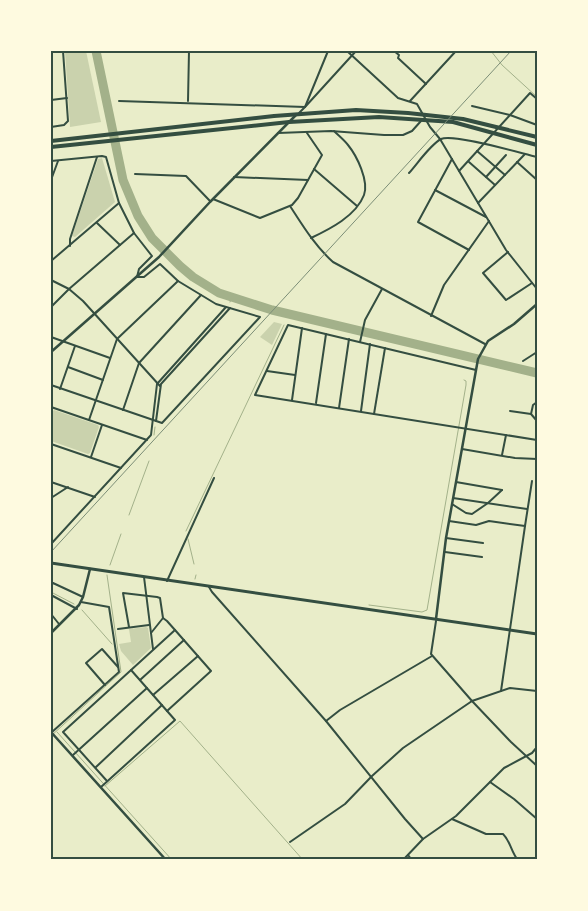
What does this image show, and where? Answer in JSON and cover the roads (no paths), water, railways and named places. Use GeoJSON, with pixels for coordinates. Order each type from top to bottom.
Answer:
{"type":"FeatureCollection","features":[{"type":"Feature","properties":{"kind":"highway"},"geometry":{"type":"LineString","coordinates":[[51,141],[297,114],[356,110],[463,119],[537,137]]}},
{"type":"Feature","properties":{"kind":"highway"},"geometry":{"type":"LineString","coordinates":[[51,147],[289,122],[365,117],[453,122],[537,145]]}},
{"type":"Feature","properties":{"kind":"main road"},"geometry":{"type":"LineString","coordinates":[[51,563],[537,634]]}},
{"type":"Feature","properties":{"kind":"street"},"geometry":{"type":"LineString","coordinates":[[51,127],[67,123],[63,51]]}},
{"type":"Feature","properties":{"kind":"street"},"geometry":{"type":"LineString","coordinates":[[188,102],[189,51]]}},
{"type":"Feature","properties":{"kind":"street"},"geometry":{"type":"LineString","coordinates":[[305,107],[328,51]]}},
{"type":"Feature","properties":{"kind":"street"},"geometry":{"type":"LineString","coordinates":[[347,51],[398,98],[417,104],[508,252],[537,289]]}},
{"type":"Feature","properties":{"kind":"street"},"geometry":{"type":"LineString","coordinates":[[51,352],[159,257],[212,200],[305,107],[356,51]]}},
{"type":"Feature","properties":{"kind":"street"},"geometry":{"type":"LineString","coordinates":[[394,51],[398,58],[426,84]]}},
{"type":"Feature","properties":{"kind":"street"},"geometry":{"type":"LineString","coordinates":[[410,101],[456,51]]}},
{"type":"Feature","properties":{"kind":"street"},"geometry":{"type":"LineString","coordinates":[[459,171],[530,93],[537,99]]}},
{"type":"Feature","properties":{"kind":"street"},"geometry":{"type":"LineString","coordinates":[[51,100],[66,98]]}},
{"type":"Feature","properties":{"kind":"street"},"geometry":{"type":"LineString","coordinates":[[120,101],[305,107]]}},
{"type":"Feature","properties":{"kind":"street"},"geometry":{"type":"LineString","coordinates":[[472,106],[510,115],[537,125]]}},
{"type":"Feature","properties":{"kind":"street"},"geometry":{"type":"LineString","coordinates":[[278,133],[334,132],[403,135],[412,131],[425,117]]}},
{"type":"Feature","properties":{"kind":"street"},"geometry":{"type":"LineString","coordinates":[[310,238],[337,224],[357,206],[364,194],[364,181],[357,160],[348,144],[334,132]]}},
{"type":"Feature","properties":{"kind":"street"},"geometry":{"type":"LineString","coordinates":[[135,174],[186,176],[212,200],[260,218],[290,206],[298,198],[322,155],[307,133]]}},
{"type":"Feature","properties":{"kind":"street"},"geometry":{"type":"LineString","coordinates":[[409,173],[440,139],[446,137],[537,156]]}},
{"type":"Feature","properties":{"kind":"street"},"geometry":{"type":"LineString","coordinates":[[477,151],[505,175]]}},
{"type":"Feature","properties":{"kind":"street"},"geometry":{"type":"LineString","coordinates":[[478,203],[525,154]]}},
{"type":"Feature","properties":{"kind":"street"},"geometry":{"type":"LineString","coordinates":[[486,177],[506,155]]}},
{"type":"Feature","properties":{"kind":"street"},"geometry":{"type":"LineString","coordinates":[[70,246],[70,239],[97,157]]}},
{"type":"Feature","properties":{"kind":"street"},"geometry":{"type":"LineString","coordinates":[[51,161],[106,157],[118,203],[134,233],[152,256],[139,269],[137,278]]}},
{"type":"Feature","properties":{"kind":"street"},"geometry":{"type":"LineString","coordinates":[[452,159],[418,222],[469,250]]}},
{"type":"Feature","properties":{"kind":"street"},"geometry":{"type":"LineString","coordinates":[[51,180],[58,161]]}},
{"type":"Feature","properties":{"kind":"street"},"geometry":{"type":"LineString","coordinates":[[468,161],[495,185]]}},
{"type":"Feature","properties":{"kind":"street"},"geometry":{"type":"LineString","coordinates":[[518,162],[537,180]]}},
{"type":"Feature","properties":{"kind":"street"},"geometry":{"type":"LineString","coordinates":[[314,169],[357,206]]}},
{"type":"Feature","properties":{"kind":"street"},"geometry":{"type":"LineString","coordinates":[[234,178],[308,180]]}},
{"type":"Feature","properties":{"kind":"street"},"geometry":{"type":"LineString","coordinates":[[435,190],[486,216]]}},
{"type":"Feature","properties":{"kind":"street"},"geometry":{"type":"LineString","coordinates":[[51,261],[118,203]]}},
{"type":"Feature","properties":{"kind":"street"},"geometry":{"type":"LineString","coordinates":[[290,206],[310,238],[333,262],[485,344]]}},
{"type":"Feature","properties":{"kind":"street"},"geometry":{"type":"LineString","coordinates":[[431,316],[444,285],[489,221]]}},
{"type":"Feature","properties":{"kind":"street"},"geometry":{"type":"LineString","coordinates":[[96,222],[120,245]]}},
{"type":"Feature","properties":{"kind":"street"},"geometry":{"type":"LineString","coordinates":[[51,307],[68,289],[134,233]]}},
{"type":"Feature","properties":{"kind":"street"},"geometry":{"type":"LineString","coordinates":[[508,252],[483,273],[506,300],[532,282]]}},
{"type":"Feature","properties":{"kind":"street"},"geometry":{"type":"LineString","coordinates":[[51,386],[160,423],[260,317],[216,304],[178,281],[160,264],[144,276],[137,278]]}},
{"type":"Feature","properties":{"kind":"street"},"geometry":{"type":"LineString","coordinates":[[51,280],[68,289],[83,301],[160,386]]}},
{"type":"Feature","properties":{"kind":"street"},"geometry":{"type":"LineString","coordinates":[[89,420],[117,338],[178,281]]}},
{"type":"Feature","properties":{"kind":"street"},"geometry":{"type":"LineString","coordinates":[[360,342],[364,323],[382,289]]}},
{"type":"Feature","properties":{"kind":"street"},"geometry":{"type":"LineString","coordinates":[[123,410],[139,363],[201,295]]}},
{"type":"Feature","properties":{"kind":"street"},"geometry":{"type":"LineString","coordinates":[[537,304],[514,324],[495,335],[485,344],[477,365],[452,498],[431,652],[432,656],[472,701],[537,766]]}},
{"type":"Feature","properties":{"kind":"street"},"geometry":{"type":"LineString","coordinates":[[156,422],[160,386],[226,307]]}},
{"type":"Feature","properties":{"kind":"street"},"geometry":{"type":"LineString","coordinates":[[51,544],[151,435],[157,384],[230,308]]}},
{"type":"Feature","properties":{"kind":"street"},"geometry":{"type":"LineString","coordinates":[[476,370],[288,325],[255,395],[537,440]]}},
{"type":"Feature","properties":{"kind":"street"},"geometry":{"type":"LineString","coordinates":[[292,401],[302,328]]}},
{"type":"Feature","properties":{"kind":"street"},"geometry":{"type":"LineString","coordinates":[[316,404],[326,334]]}},
{"type":"Feature","properties":{"kind":"street"},"geometry":{"type":"LineString","coordinates":[[51,337],[110,358]]}},
{"type":"Feature","properties":{"kind":"street"},"geometry":{"type":"LineString","coordinates":[[339,408],[349,339]]}},
{"type":"Feature","properties":{"kind":"street"},"geometry":{"type":"LineString","coordinates":[[361,412],[370,344]]}},
{"type":"Feature","properties":{"kind":"street"},"geometry":{"type":"LineString","coordinates":[[60,389],[75,346]]}},
{"type":"Feature","properties":{"kind":"street"},"geometry":{"type":"LineString","coordinates":[[374,414],[385,348]]}},
{"type":"Feature","properties":{"kind":"street"},"geometry":{"type":"LineString","coordinates":[[523,361],[537,352]]}},
{"type":"Feature","properties":{"kind":"street"},"geometry":{"type":"LineString","coordinates":[[68,367],[103,380]]}},
{"type":"Feature","properties":{"kind":"street"},"geometry":{"type":"LineString","coordinates":[[267,371],[295,375]]}},
{"type":"Feature","properties":{"kind":"street"},"geometry":{"type":"LineString","coordinates":[[537,402],[533,405],[532,414],[537,421]]}},
{"type":"Feature","properties":{"kind":"street"},"geometry":{"type":"LineString","coordinates":[[51,407],[147,440]]}},
{"type":"Feature","properties":{"kind":"street"},"geometry":{"type":"LineString","coordinates":[[510,411],[532,414]]}},
{"type":"Feature","properties":{"kind":"street"},"geometry":{"type":"LineString","coordinates":[[91,457],[102,424]]}},
{"type":"Feature","properties":{"kind":"street"},"geometry":{"type":"LineString","coordinates":[[502,456],[506,435]]}},
{"type":"Feature","properties":{"kind":"street"},"geometry":{"type":"LineString","coordinates":[[51,444],[121,468]]}},
{"type":"Feature","properties":{"kind":"street"},"geometry":{"type":"LineString","coordinates":[[462,449],[502,456],[537,459]]}},
{"type":"Feature","properties":{"kind":"street"},"geometry":{"type":"LineString","coordinates":[[167,581],[214,478]]}},
{"type":"Feature","properties":{"kind":"street"},"geometry":{"type":"LineString","coordinates":[[501,691],[526,509],[532,481]]}},
{"type":"Feature","properties":{"kind":"street"},"geometry":{"type":"LineString","coordinates":[[51,482],[95,497]]}},
{"type":"Feature","properties":{"kind":"street"},"geometry":{"type":"LineString","coordinates":[[452,504],[466,513],[472,514],[502,490],[456,482]]}},
{"type":"Feature","properties":{"kind":"street"},"geometry":{"type":"LineString","coordinates":[[51,498],[68,487]]}},
{"type":"Feature","properties":{"kind":"street"},"geometry":{"type":"LineString","coordinates":[[452,498],[526,509]]}},
{"type":"Feature","properties":{"kind":"street"},"geometry":{"type":"LineString","coordinates":[[449,521],[476,525],[488,522],[525,526]]}},
{"type":"Feature","properties":{"kind":"street"},"geometry":{"type":"LineString","coordinates":[[446,538],[483,543]]}},
{"type":"Feature","properties":{"kind":"street"},"geometry":{"type":"LineString","coordinates":[[445,552],[482,557]]}},
{"type":"Feature","properties":{"kind":"street"},"geometry":{"type":"LineString","coordinates":[[51,633],[77,609],[83,597],[90,569]]}},
{"type":"Feature","properties":{"kind":"street"},"geometry":{"type":"LineString","coordinates":[[144,577],[153,650]]}},
{"type":"Feature","properties":{"kind":"street"},"geometry":{"type":"LineString","coordinates":[[51,586],[53,582],[83,597]]}},
{"type":"Feature","properties":{"kind":"street"},"geometry":{"type":"LineString","coordinates":[[209,587],[326,721],[372,776],[405,820],[423,839]]}},
{"type":"Feature","properties":{"kind":"street"},"geometry":{"type":"LineString","coordinates":[[129,627],[123,593],[160,598],[163,618],[151,633]]}},
{"type":"Feature","properties":{"kind":"street"},"geometry":{"type":"LineString","coordinates":[[51,595],[77,609]]}},
{"type":"Feature","properties":{"kind":"street"},"geometry":{"type":"LineString","coordinates":[[81,602],[109,607],[119,672],[51,733],[166,860]]}},
{"type":"Feature","properties":{"kind":"street"},"geometry":{"type":"LineString","coordinates":[[51,614],[60,624]]}},
{"type":"Feature","properties":{"kind":"street"},"geometry":{"type":"LineString","coordinates":[[163,618],[168,621],[211,671],[167,711]]}},
{"type":"Feature","properties":{"kind":"street"},"geometry":{"type":"LineString","coordinates":[[118,629],[149,625]]}},
{"type":"Feature","properties":{"kind":"street"},"geometry":{"type":"LineString","coordinates":[[107,781],[63,732],[176,630]]}},
{"type":"Feature","properties":{"kind":"street"},"geometry":{"type":"LineString","coordinates":[[140,680],[184,640]]}},
{"type":"Feature","properties":{"kind":"street"},"geometry":{"type":"LineString","coordinates":[[105,684],[86,663],[102,649],[119,668]]}},
{"type":"Feature","properties":{"kind":"street"},"geometry":{"type":"LineString","coordinates":[[153,695],[198,656]]}},
{"type":"Feature","properties":{"kind":"street"},"geometry":{"type":"LineString","coordinates":[[326,721],[340,710],[432,656]]}},
{"type":"Feature","properties":{"kind":"street"},"geometry":{"type":"LineString","coordinates":[[100,787],[175,720],[131,669]]}},
{"type":"Feature","properties":{"kind":"street"},"geometry":{"type":"LineString","coordinates":[[72,756],[147,688]]}},
{"type":"Feature","properties":{"kind":"street"},"geometry":{"type":"LineString","coordinates":[[290,842],[345,804],[372,776],[404,748],[472,701],[510,688],[537,690]]}},
{"type":"Feature","properties":{"kind":"street"},"geometry":{"type":"LineString","coordinates":[[96,767],[162,706]]}},
{"type":"Feature","properties":{"kind":"street"},"geometry":{"type":"LineString","coordinates":[[403,860],[423,839],[452,819],[504,768],[532,753],[537,747]]}},
{"type":"Feature","properties":{"kind":"street"},"geometry":{"type":"LineString","coordinates":[[489,782],[537,818]]}},
{"type":"Feature","properties":{"kind":"street"},"geometry":{"type":"LineString","coordinates":[[452,819],[486,834],[503,834],[512,846],[513,854],[518,860]]}},
{"type":"Feature","properties":{"kind":"street"},"geometry":{"type":"LineString","coordinates":[[408,855],[412,860]]}},
{"type":"Feature","properties":{"kind":"waterway"},"geometry":{"type":"LineString","coordinates":[[96,51],[123,180],[138,216],[152,238],[193,277],[219,293],[272,310],[537,373]]}},
{"type":"Feature","properties":{"kind":"waterway"},"geometry":{"type":"LineString","coordinates":[[491,51],[502,65],[537,97]]}},
{"type":"Feature","properties":{"kind":"waterway"},"geometry":{"type":"LineString","coordinates":[[230,302],[232,297]]}},
{"type":"Feature","properties":{"kind":"waterway"},"geometry":{"type":"LineString","coordinates":[[186,531],[284,325]]}},
{"type":"Feature","properties":{"kind":"waterway"},"geometry":{"type":"LineString","coordinates":[[369,605],[422,612],[427,610],[466,385],[464,380]]}},
{"type":"Feature","properties":{"kind":"waterway"},"geometry":{"type":"LineString","coordinates":[[154,435],[155,427]]}},
{"type":"Feature","properties":{"kind":"waterway"},"geometry":{"type":"LineString","coordinates":[[129,515],[149,461]]}},
{"type":"Feature","properties":{"kind":"waterway"},"geometry":{"type":"LineString","coordinates":[[110,565],[121,534]]}},
{"type":"Feature","properties":{"kind":"waterway"},"geometry":{"type":"LineString","coordinates":[[188,539],[194,564]]}},
{"type":"Feature","properties":{"kind":"waterway"},"geometry":{"type":"LineString","coordinates":[[51,736],[121,672],[107,575]]}},
{"type":"Feature","properties":{"kind":"waterway"},"geometry":{"type":"LineString","coordinates":[[195,579],[196,575]]}},
{"type":"Feature","properties":{"kind":"waterway"},"geometry":{"type":"LineString","coordinates":[[51,592],[74,604]]}},
{"type":"Feature","properties":{"kind":"waterway"},"geometry":{"type":"LineString","coordinates":[[82,610],[112,644]]}},
{"type":"Feature","properties":{"kind":"waterway"},"geometry":{"type":"LineString","coordinates":[[105,786],[180,721],[303,860]]}},
{"type":"Feature","properties":{"kind":"waterway"},"geometry":{"type":"LineString","coordinates":[[57,732],[172,860]]}},
{"type":"Feature","properties":{"kind":"railway"},"geometry":{"type":"LineString","coordinates":[[51,552],[511,51]]}}]}
